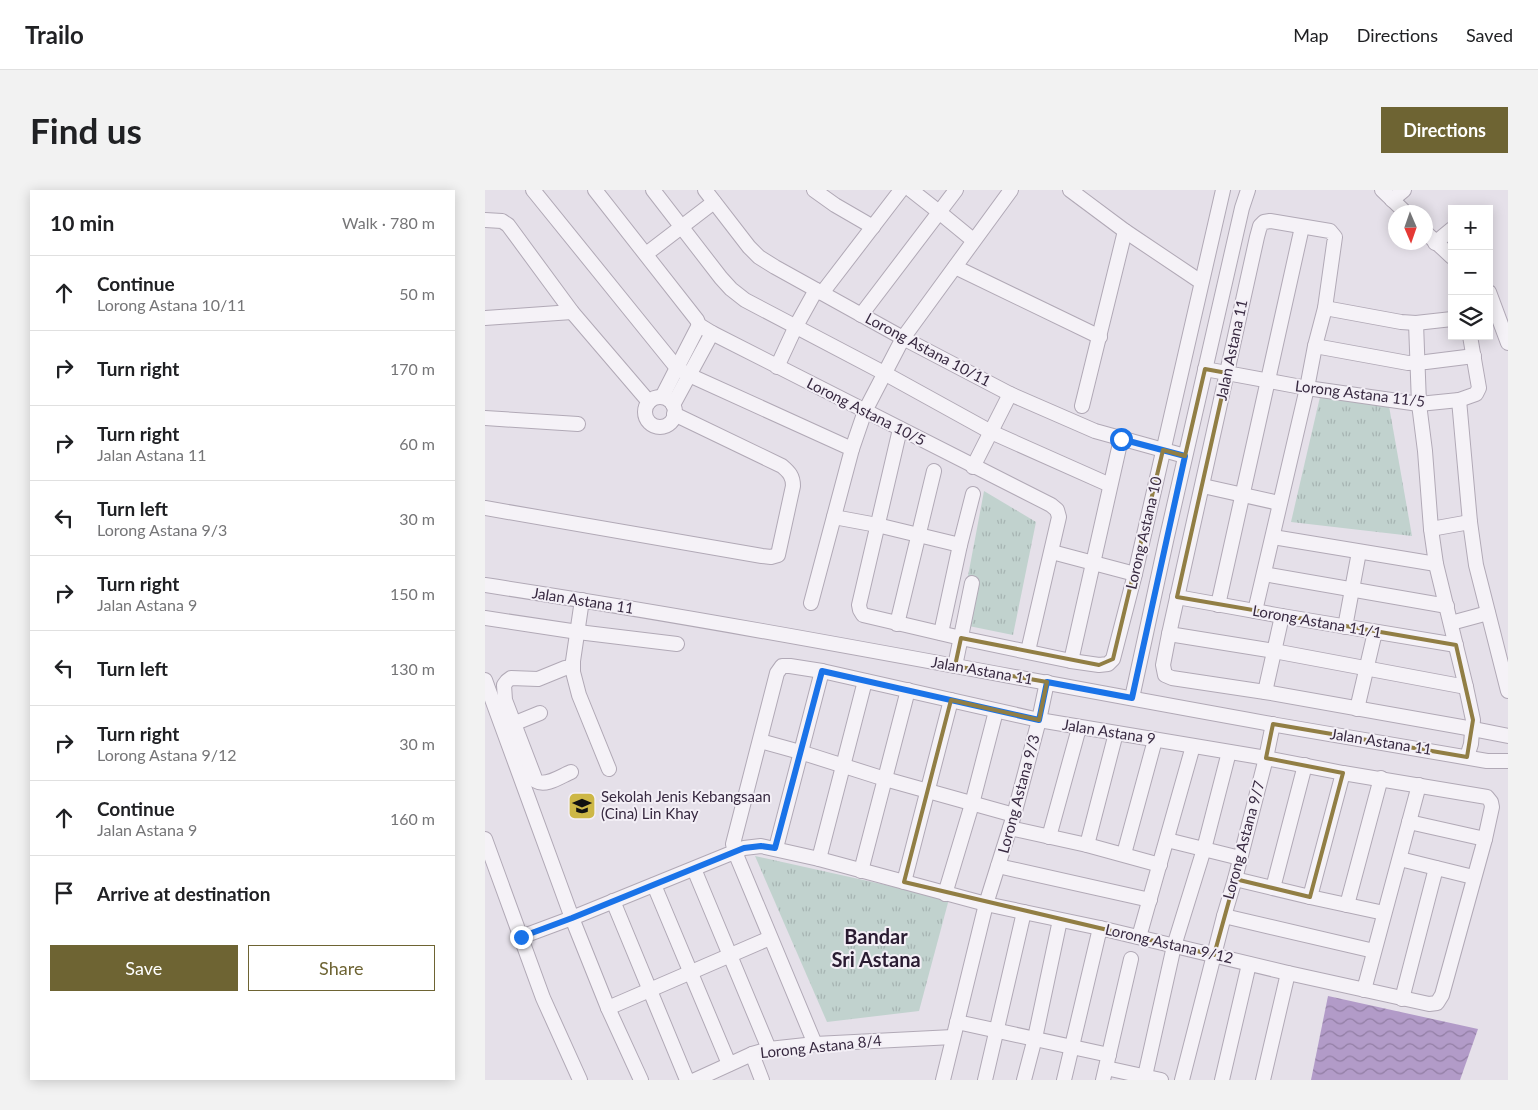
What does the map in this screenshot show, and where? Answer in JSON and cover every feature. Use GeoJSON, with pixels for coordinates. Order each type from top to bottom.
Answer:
{"type":"FeatureCollection","features":[{"type":"Feature","properties":{"kind":"street"},"geometry":{"type":"LineString","coordinates":[[533,190],[683,372],[852,449]]}},
{"type":"Feature","properties":{"kind":"street","name":"Lorong Astana 10/5"},"geometry":{"type":"LineString","coordinates":[[595,190],[699,325],[777,367],[1051,505],[1057,510],[1059,517],[1028,651]]}},
{"type":"Feature","properties":{"kind":"street"},"geometry":{"type":"LineString","coordinates":[[653,190],[721,278],[745,300],[991,432],[1110,485]]}},
{"type":"Feature","properties":{"kind":"street","name":"Lorong Astana 10/11"},"geometry":{"type":"LineString","coordinates":[[705,190],[749,247],[759,257],[861,315],[1010,394],[1095,431],[1185,456]]}},
{"type":"Feature","properties":{"kind":"street"},"geometry":{"type":"LineString","coordinates":[[814,190],[835,205],[873,227]]}},
{"type":"Feature","properties":{"kind":"street"},"geometry":{"type":"LineString","coordinates":[[777,367],[796,326],[819,291],[873,227],[901,190]]}},
{"type":"Feature","properties":{"kind":"street"},"geometry":{"type":"LineString","coordinates":[[911,190],[973,240]]}},
{"type":"Feature","properties":{"kind":"street"},"geometry":{"type":"LineString","coordinates":[[861,315],[956,190]]}},
{"type":"Feature","properties":{"kind":"street"},"geometry":{"type":"LineString","coordinates":[[811,603],[852,449],[865,411],[903,338],[1011,190]]}},
{"type":"Feature","properties":{"kind":"street"},"geometry":{"type":"LineString","coordinates":[[1070,190],[1125,231],[1201,282]]}},
{"type":"Feature","properties":{"kind":"street","name":"Lorong Astana 10"},"geometry":{"type":"LineString","coordinates":[[877,525],[859,605],[863,615],[1071,661],[1099,665],[1108,664],[1113,658],[1135,574],[1223,190]]}},
{"type":"Feature","properties":{"kind":"street"},"geometry":{"type":"LineString","coordinates":[[1132,698],[1185,456],[1242,208],[1248,190]]}},
{"type":"Feature","properties":{"kind":"street"},"geometry":{"type":"LineString","coordinates":[[1387,195],[1404,190]]}},
{"type":"Feature","properties":{"kind":"street"},"geometry":{"type":"LineString","coordinates":[[1387,195],[1398,205]]}},
{"type":"Feature","properties":{"kind":"street"},"geometry":{"type":"LineString","coordinates":[[646,254],[714,202]]}},
{"type":"Feature","properties":{"kind":"street"},"geometry":{"type":"LineString","coordinates":[[485,220],[502,221],[507,225],[572,312],[664,404],[782,466],[793,478],[793,486],[778,555],[771,557],[485,508]]}},
{"type":"Feature","properties":{"kind":"street","name":"Jalan Astana 11"},"geometry":{"type":"LineString","coordinates":[[1302,227],[1270,221],[1264,222],[1260,226],[1169,634],[1163,665],[1165,676],[1508,736]]}},
{"type":"Feature","properties":{"kind":"street"},"geometry":{"type":"LineString","coordinates":[[1218,605],[1302,227],[1330,231],[1335,237],[1325,308],[1255,611]]}},
{"type":"Feature","properties":{"kind":"street"},"geometry":{"type":"LineString","coordinates":[[1082,406],[1125,231]]}},
{"type":"Feature","properties":{"kind":"street"},"geometry":{"type":"LineString","coordinates":[[1433,237],[1448,231]]}},
{"type":"Feature","properties":{"kind":"street"},"geometry":{"type":"LineString","coordinates":[[1433,241],[1448,254]]}},
{"type":"Feature","properties":{"kind":"street"},"geometry":{"type":"LineString","coordinates":[[955,267],[1100,337]]}},
{"type":"Feature","properties":{"kind":"street"},"geometry":{"type":"LineString","coordinates":[[1490,295],[1508,344]]}},
{"type":"Feature","properties":{"kind":"street"},"geometry":{"type":"LineString","coordinates":[[1325,308],[1401,322],[1416,323],[1448,319]]}},
{"type":"Feature","properties":{"kind":"street"},"geometry":{"type":"LineString","coordinates":[[485,318],[572,312]]}},
{"type":"Feature","properties":{"kind":"street"},"geometry":{"type":"LineString","coordinates":[[1416,323],[1419,404],[1431,529],[1437,564],[1466,687],[1473,729],[1467,757]]}},
{"type":"Feature","properties":{"kind":"street"},"geometry":{"type":"LineString","coordinates":[[683,372],[699,325]]}},
{"type":"Feature","properties":{"kind":"street"},"geometry":{"type":"LineString","coordinates":[[664,404],[683,372],[711,333]]}},
{"type":"Feature","properties":{"kind":"street"},"geometry":{"type":"LineString","coordinates":[[1315,346],[1417,363],[1474,356],[1472,340]]}},
{"type":"Feature","properties":{"kind":"street","name":"Lorong Astana 11/5"},"geometry":{"type":"LineString","coordinates":[[1205,369],[1307,388],[1419,404],[1459,400],[1476,394],[1479,388],[1474,356]]}},
{"type":"Feature","properties":{"kind":"street"},"geometry":{"type":"LineString","coordinates":[[973,467],[1010,394]]}},
{"type":"Feature","properties":{"kind":"street"},"geometry":{"type":"LineString","coordinates":[[1459,400],[1470,522],[1476,565],[1508,691]]}},
{"type":"Feature","properties":{"kind":"street"},"geometry":{"type":"LineString","coordinates":[[485,418],[578,424]]}},
{"type":"Feature","properties":{"kind":"street"},"geometry":{"type":"LineString","coordinates":[[877,525],[900,429]]}},
{"type":"Feature","properties":{"kind":"street"},"geometry":{"type":"LineString","coordinates":[[1071,661],[1121,439]]}},
{"type":"Feature","properties":{"kind":"street"},"geometry":{"type":"LineString","coordinates":[[897,624],[934,471]]}},
{"type":"Feature","properties":{"kind":"street"},"geometry":{"type":"LineString","coordinates":[[1203,486],[1279,503]]}},
{"type":"Feature","properties":{"kind":"street"},"geometry":{"type":"LineString","coordinates":[[941,633],[973,494]]}},
{"type":"Feature","properties":{"kind":"street"},"geometry":{"type":"LineString","coordinates":[[834,517],[877,525],[960,545]]}},
{"type":"Feature","properties":{"kind":"street"},"geometry":{"type":"LineString","coordinates":[[1431,529],[1470,522]]}},
{"type":"Feature","properties":{"kind":"street"},"geometry":{"type":"LineString","coordinates":[[1273,537],[1437,564]]}},
{"type":"Feature","properties":{"kind":"street"},"geometry":{"type":"LineString","coordinates":[[1051,552],[1135,574]]}},
{"type":"Feature","properties":{"kind":"street"},"geometry":{"type":"LineString","coordinates":[[1345,627],[1359,552]]}},
{"type":"Feature","properties":{"kind":"street"},"geometry":{"type":"LineString","coordinates":[[1264,574],[1447,606]]}},
{"type":"Feature","properties":{"kind":"street"},"geometry":{"type":"LineString","coordinates":[[955,666],[972,583]]}},
{"type":"Feature","properties":{"kind":"street","name":"Jalan Astana 11"},"geometry":{"type":"LineString","coordinates":[[485,585],[582,600],[1487,761],[1508,761]]}},
{"type":"Feature","properties":{"kind":"street","name":"Lorong Astana 11/1"},"geometry":{"type":"LineString","coordinates":[[1177,597],[1456,645]]}},
{"type":"Feature","properties":{"kind":"street"},"geometry":{"type":"LineString","coordinates":[[582,600],[573,672],[579,695],[609,769]]}},
{"type":"Feature","properties":{"kind":"street"},"geometry":{"type":"LineString","coordinates":[[1451,623],[1488,614]]}},
{"type":"Feature","properties":{"kind":"street"},"geometry":{"type":"LineString","coordinates":[[1265,692],[1282,616]]}},
{"type":"Feature","properties":{"kind":"street"},"geometry":{"type":"LineString","coordinates":[[485,618],[677,644]]}},
{"type":"Feature","properties":{"kind":"street"},"geometry":{"type":"LineString","coordinates":[[1357,709],[1375,632]]}},
{"type":"Feature","properties":{"kind":"street"},"geometry":{"type":"LineString","coordinates":[[1169,634],[1274,651],[1466,687]]}},
{"type":"Feature","properties":{"kind":"street","name":"Jalan Astana 9"},"geometry":{"type":"LineString","coordinates":[[735,852],[734,837],[777,673],[782,666],[822,671],[1079,728],[1266,758],[1487,797],[1492,807],[1485,839]]}},
{"type":"Feature","properties":{"kind":"street"},"geometry":{"type":"LineString","coordinates":[[571,772],[545,783],[536,781],[513,724],[503,691],[507,681],[511,678],[538,679],[565,668],[573,667]]}},
{"type":"Feature","properties":{"kind":"street"},"geometry":{"type":"LineString","coordinates":[[775,848],[822,671]]}},
{"type":"Feature","properties":{"kind":"street"},"geometry":{"type":"LineString","coordinates":[[485,680],[572,918],[608,1008],[641,1080]]}},
{"type":"Feature","properties":{"kind":"street"},"geometry":{"type":"LineString","coordinates":[[819,859],[865,681]]}},
{"type":"Feature","properties":{"kind":"street","name":"Lorong Astana 9/3"},"geometry":{"type":"LineString","coordinates":[[943,1080],[986,904],[1012,822],[1047,682]]}},
{"type":"Feature","properties":{"kind":"street"},"geometry":{"type":"LineString","coordinates":[[861,871],[908,690]]}},
{"type":"Feature","properties":{"kind":"street"},"geometry":{"type":"LineString","coordinates":[[904,882],[951,700]]}},
{"type":"Feature","properties":{"kind":"street"},"geometry":{"type":"LineString","coordinates":[[945,894],[972,804],[996,711]]}},
{"type":"Feature","properties":{"kind":"street"},"geometry":{"type":"LineString","coordinates":[[513,724],[540,713]]}},
{"type":"Feature","properties":{"kind":"street","name":"Lorong Astana 9/7"},"geometry":{"type":"LineString","coordinates":[[1182,1080],[1223,916],[1235,879],[1266,758],[1273,724]]}},
{"type":"Feature","properties":{"kind":"street"},"geometry":{"type":"LineString","coordinates":[[1049,837],[1079,728]]}},
{"type":"Feature","properties":{"kind":"street"},"geometry":{"type":"LineString","coordinates":[[1087,845],[1116,733]]}},
{"type":"Feature","properties":{"kind":"street"},"geometry":{"type":"LineString","coordinates":[[1124,854],[1155,740]]}},
{"type":"Feature","properties":{"kind":"street"},"geometry":{"type":"LineString","coordinates":[[760,741],[972,804],[1049,837],[1124,854],[1160,865]]}},
{"type":"Feature","properties":{"kind":"street"},"geometry":{"type":"LineString","coordinates":[[1139,937],[1193,746]]}},
{"type":"Feature","properties":{"kind":"street"},"geometry":{"type":"LineString","coordinates":[[1145,1076],[1174,946],[1203,850],[1229,752]]}},
{"type":"Feature","properties":{"kind":"street"},"geometry":{"type":"LineString","coordinates":[[1273,888],[1305,765]]}},
{"type":"Feature","properties":{"kind":"street"},"geometry":{"type":"LineString","coordinates":[[1310,897],[1343,773]]}},
{"type":"Feature","properties":{"kind":"street"},"geometry":{"type":"LineString","coordinates":[[1347,905],[1381,778]]}},
{"type":"Feature","properties":{"kind":"street"},"geometry":{"type":"LineString","coordinates":[[1364,990],[1419,785]]}},
{"type":"Feature","properties":{"kind":"street"},"geometry":{"type":"LineString","coordinates":[[1409,822],[1485,839]]}},
{"type":"Feature","properties":{"kind":"street","name":"Lorong Astana 9/12"},"geometry":{"type":"LineString","coordinates":[[735,852],[752,846],[775,848],[986,904],[1100,928],[1249,964],[1429,1004],[1437,1003],[1442,995],[1485,839]]}},
{"type":"Feature","properties":{"kind":"street"},"geometry":{"type":"LineString","coordinates":[[485,840],[543,998],[580,1080]]}},
{"type":"Feature","properties":{"kind":"street"},"geometry":{"type":"LineString","coordinates":[[1167,840],[1240,858]]}},
{"type":"Feature","properties":{"kind":"street"},"geometry":{"type":"LineString","coordinates":[[521,937],[735,852],[815,1044]]}},
{"type":"Feature","properties":{"kind":"street"},"geometry":{"type":"LineString","coordinates":[[1400,859],[1473,877]]}},
{"type":"Feature","properties":{"kind":"street"},"geometry":{"type":"LineString","coordinates":[[999,866],[1150,900]]}},
{"type":"Feature","properties":{"kind":"street"},"geometry":{"type":"LineString","coordinates":[[1402,999],[1436,868]]}},
{"type":"Feature","properties":{"kind":"street"},"geometry":{"type":"LineString","coordinates":[[694,869],[769,1049]]}},
{"type":"Feature","properties":{"kind":"street"},"geometry":{"type":"LineString","coordinates":[[1235,879],[1384,913]]}},
{"type":"Feature","properties":{"kind":"street"},"geometry":{"type":"LineString","coordinates":[[654,885],[729,1064]]}},
{"type":"Feature","properties":{"kind":"street"},"geometry":{"type":"LineString","coordinates":[[613,901],[687,1080]]}},
{"type":"Feature","properties":{"kind":"street"},"geometry":{"type":"LineString","coordinates":[[985,1080],[1024,912]]}},
{"type":"Feature","properties":{"kind":"street"},"geometry":{"type":"LineString","coordinates":[[1223,916],[1374,952]]}},
{"type":"Feature","properties":{"kind":"street"},"geometry":{"type":"LineString","coordinates":[[1024,1080],[1035,1038],[1060,920]]}},
{"type":"Feature","properties":{"kind":"street"},"geometry":{"type":"LineString","coordinates":[[1064,1080],[1100,928]]}},
{"type":"Feature","properties":{"kind":"street"},"geometry":{"type":"LineString","coordinates":[[608,1008],[770,938]]}},
{"type":"Feature","properties":{"kind":"street"},"geometry":{"type":"LineString","coordinates":[[1106,1068],[1131,959]]}},
{"type":"Feature","properties":{"kind":"street"},"geometry":{"type":"LineString","coordinates":[[1222,1080],[1249,964]]}},
{"type":"Feature","properties":{"kind":"street"},"geometry":{"type":"LineString","coordinates":[[1263,1080],[1288,973]]}},
{"type":"Feature","properties":{"kind":"street"},"geometry":{"type":"LineString","coordinates":[[957,1022],[1071,1047],[1106,1068],[1161,1080]]}},
{"type":"Feature","properties":{"kind":"street","name":"Lorong Astana 8/4"},"geometry":{"type":"LineString","coordinates":[[695,1080],[752,1054],[769,1049],[815,1044],[953,1037]]}},
{"type":"Feature","properties":{"kind":"street"},"geometry":{"type":"LineString","coordinates":[[752,1054],[762,1080]]}},
{"type":"Feature","properties":{"kind":"highlighted area"},"geometry":{"type":"Polygon","coordinates":[[[1205,369],[1227,373],[1177,597],[1456,645],[1473,720],[1467,757],[1273,724],[1266,758],[1343,773],[1310,897],[1235,879],[1214,955],[904,882],[951,700],[1039,720],[1047,682],[955,666],[961,638],[1099,665],[1113,659],[1163,450],[1185,456],[1205,369]]]}},
{"type":"Feature","properties":{"kind":"green space"},"geometry":{"type":"Polygon","coordinates":[[[1320,397],[1389,406],[1412,536],[1291,522],[1320,397]]]}},
{"type":"Feature","properties":{"kind":"green space"},"geometry":{"type":"Polygon","coordinates":[[[984,491],[1036,522],[1013,635],[959,624],[984,491]]]}},
{"type":"Feature","properties":{"kind":"green space"},"geometry":{"type":"Polygon","coordinates":[[[755,856],[949,899],[919,1011],[827,1022],[755,856]]]}},
{"type":"Feature","properties":{"kind":"water"},"geometry":{"type":"Polygon","coordinates":[[[1328,996],[1478,1029],[1460,1080],[1311,1080],[1328,996]]]}},
{"type":"Feature","properties":{"kind":"place","name":"Sekolah Jenis Kebangsaan (Cina) Lin Khay"},"geometry":{"type":"Point","coordinates":[582,806]}},
{"type":"Feature","properties":{"kind":"district","name":"Bandar Sri Astana"},"geometry":{"type":"Point","coordinates":[876,948]}},
{"type":"Feature","properties":{"kind":"route"},"geometry":{"type":"LineString","coordinates":[[521,937],[744,848],[761,846],[775,848],[822,671],[1039,720],[1047,682],[1132,698],[1185,456],[1121,439]]}}]}
